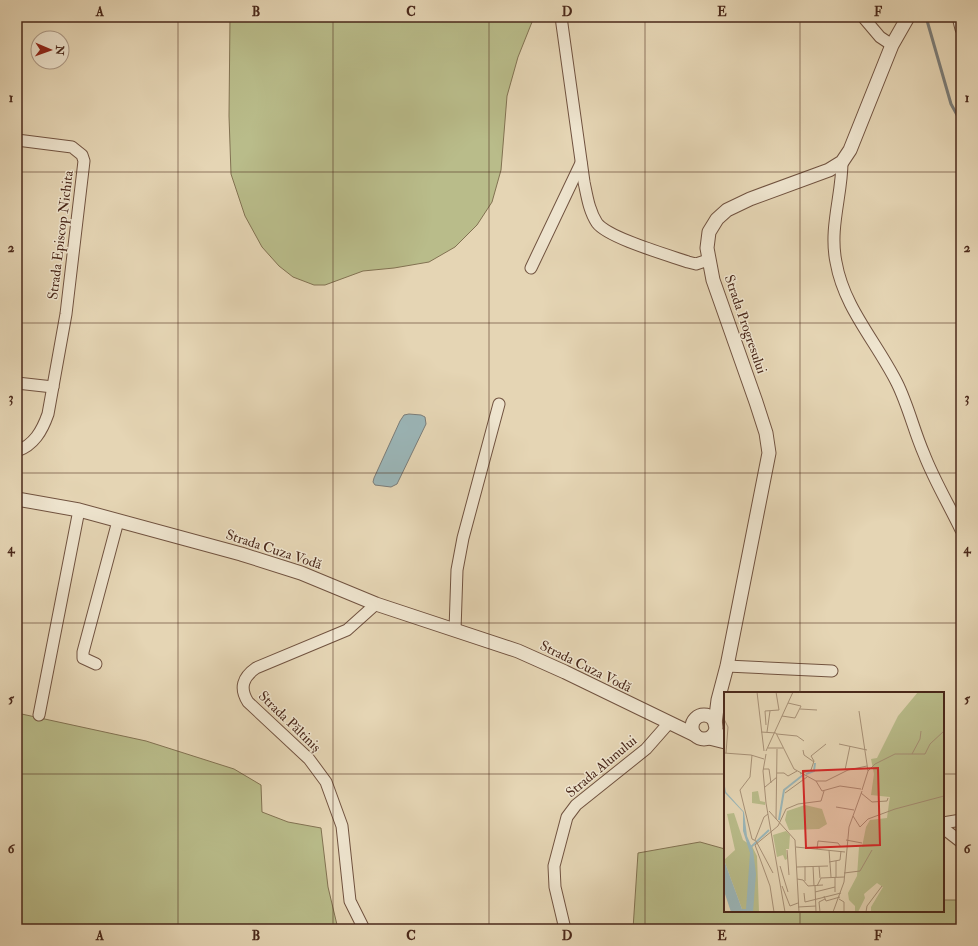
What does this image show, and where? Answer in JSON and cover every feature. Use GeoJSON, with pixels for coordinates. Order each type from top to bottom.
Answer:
{"type":"FeatureCollection","features":[{"type":"Feature","properties":{"kind":"street"},"geometry":{"type":"LineString","coordinates":[[561,17],[581,163],[590,208],[598,223],[604,230],[692,264],[708,260]]}},
{"type":"Feature","properties":{"kind":"street"},"geometry":{"type":"LineString","coordinates":[[863,17],[880,37],[892,46]]}},
{"type":"Feature","properties":{"kind":"street"},"geometry":{"type":"LineString","coordinates":[[908,17],[892,46],[850,150],[842,162],[842,182],[836,210],[834,235],[835,260],[841,285],[852,310],[881,353],[898,384],[924,455],[961,530]]}},
{"type":"Feature","properties":{"kind":"street"},"geometry":{"type":"LineString","coordinates":[[958,17],[961,30]]}},
{"type":"Feature","properties":{"kind":"street","name":"Strada Episcop Nichita"},"geometry":{"type":"LineString","coordinates":[[17,140],[72,147],[82,155],[84,161],[66,314],[53,387],[43,427],[36,438],[25,447],[17,451]]}},
{"type":"Feature","properties":{"kind":"street","name":"Strada Progresului"},"geometry":{"type":"LineString","coordinates":[[713,731],[718,700],[727,666],[770,453],[766,433],[713,280],[706,248],[709,232],[717,219],[727,210],[750,199],[829,170],[842,162]]}},
{"type":"Feature","properties":{"kind":"street"},"geometry":{"type":"LineString","coordinates":[[531,268],[581,163]]}},
{"type":"Feature","properties":{"kind":"street"},"geometry":{"type":"LineString","coordinates":[[17,383],[53,387]]}},
{"type":"Feature","properties":{"kind":"street"},"geometry":{"type":"LineString","coordinates":[[455,630],[456,589],[461,546],[499,404]]}},
{"type":"Feature","properties":{"kind":"street","name":"Strada Cuza Vodă"},"geometry":{"type":"LineString","coordinates":[[17,499],[78,510],[269,562],[301,573],[376,604],[518,651],[565,672],[699,739],[713,731]]}},
{"type":"Feature","properties":{"kind":"street"},"geometry":{"type":"LineString","coordinates":[[39,715],[78,510]]}},
{"type":"Feature","properties":{"kind":"street"},"geometry":{"type":"LineString","coordinates":[[96,664],[83,658],[83,652],[118,521]]}},
{"type":"Feature","properties":{"kind":"street","name":"Strada Păltiniș"},"geometry":{"type":"LineString","coordinates":[[364,929],[350,901],[342,826],[326,782],[309,759],[248,702],[244,696],[242,686],[247,675],[256,668],[347,630],[376,604]]}},
{"type":"Feature","properties":{"kind":"street"},"geometry":{"type":"LineString","coordinates":[[727,666],[832,671]]}},
{"type":"Feature","properties":{"kind":"street"},"geometry":{"type":"LineString","coordinates":[[695,736],[692,731],[698,718],[718,700]]}},
{"type":"Feature","properties":{"kind":"street"},"geometry":{"type":"LineString","coordinates":[[673,725],[698,718],[713,719],[713,731],[724,741]]}},
{"type":"Feature","properties":{"kind":"street","name":"Strada Alunului"},"geometry":{"type":"LineString","coordinates":[[565,929],[555,887],[554,866],[567,817],[576,805],[646,749],[673,725]]}},
{"type":"Feature","properties":{"kind":"street"},"geometry":{"type":"LineString","coordinates":[[944,823],[961,820]]}},
{"type":"Feature","properties":{"kind":"street"},"geometry":{"type":"LineString","coordinates":[[944,829],[961,842]]}},
{"type":"Feature","properties":{"kind":"green space"},"geometry":{"type":"Polygon","coordinates":[[[230,17],[534,17],[518,57],[507,96],[501,170],[492,202],[477,225],[455,247],[429,262],[394,268],[363,271],[325,285],[314,285],[293,277],[279,266],[262,247],[245,216],[231,174],[229,116],[230,17]]]}},
{"type":"Feature","properties":{"kind":"green space"},"geometry":{"type":"Polygon","coordinates":[[[17,713],[146,741],[234,769],[261,785],[262,812],[288,822],[321,828],[328,887],[338,929],[17,929],[17,713]]]}},
{"type":"Feature","properties":{"kind":"green space"},"geometry":{"type":"Polygon","coordinates":[[[700,842],[724,849],[724,912],[944,912],[944,900],[961,900],[961,929],[633,929],[638,853],[700,842]]]}},
{"type":"Feature","properties":{"kind":"water"},"geometry":{"type":"Polygon","coordinates":[[[404,415],[421,415],[425,417],[426,424],[397,484],[391,487],[375,485],[373,482],[374,478],[400,421],[404,415]]]}},
{"type":"Feature","properties":{"kind":"waterway"},"geometry":{"type":"LineString","coordinates":[[926,17],[951,104],[961,122]]}}]}
